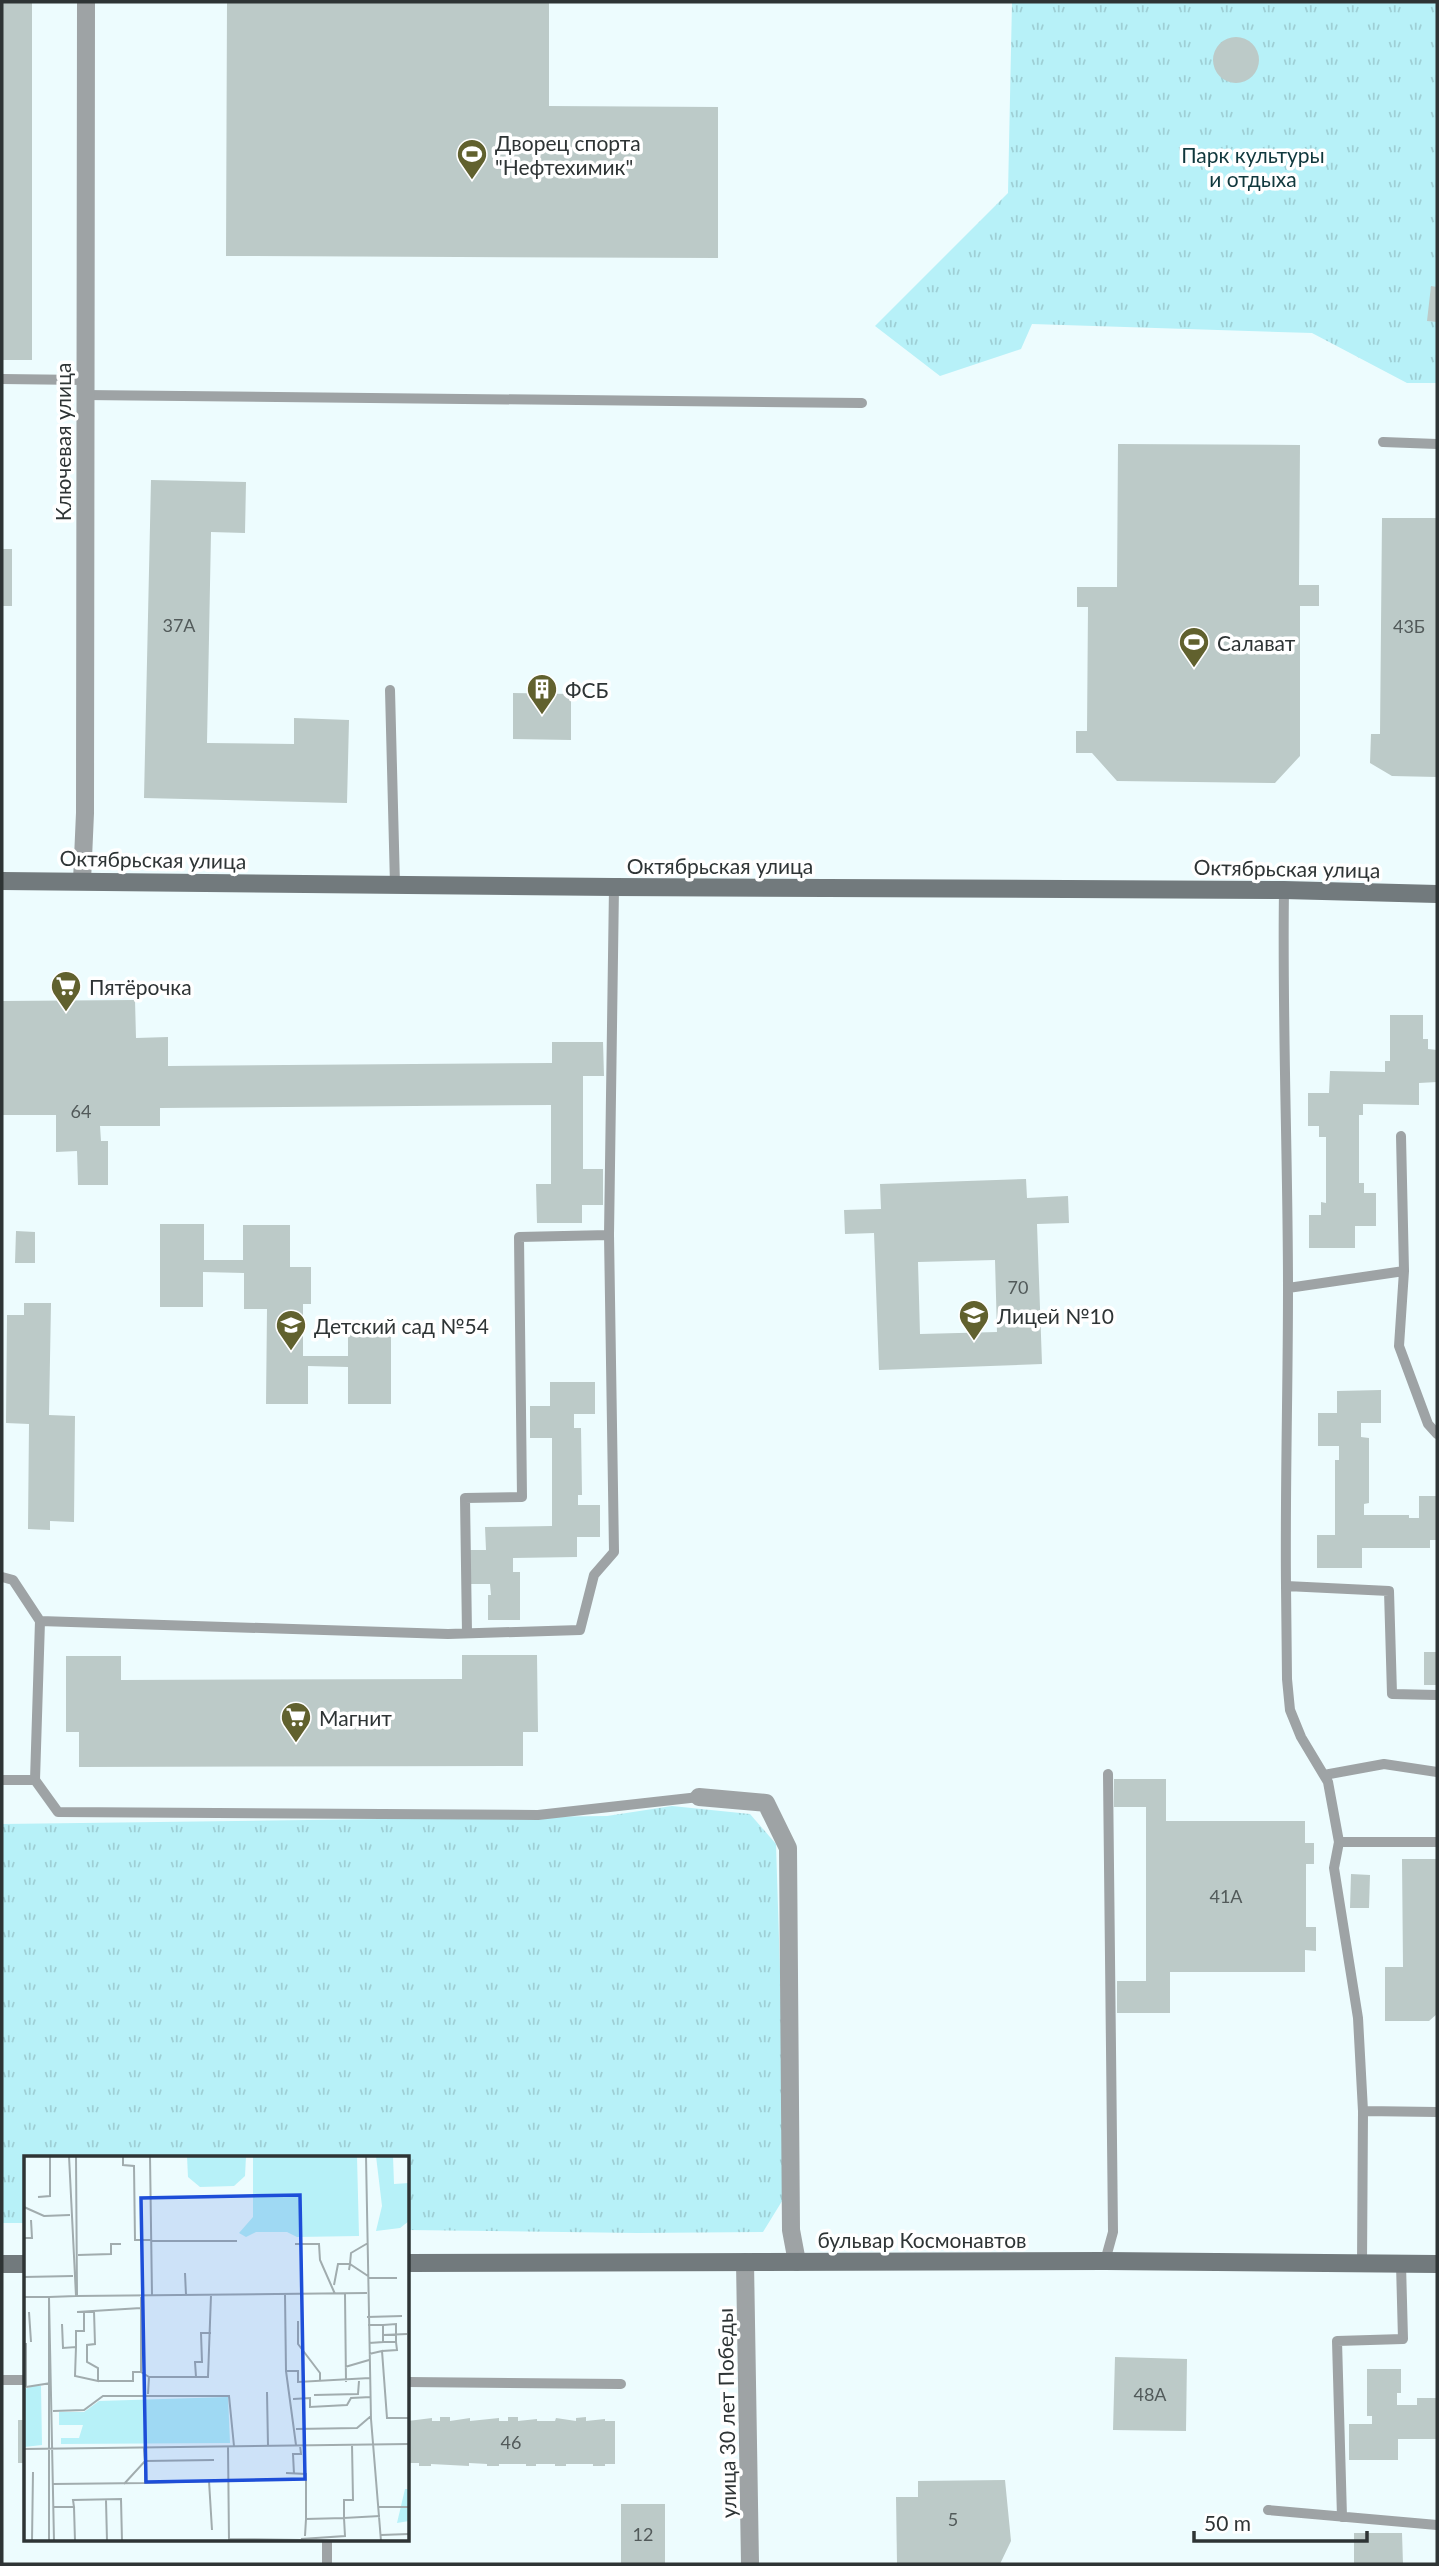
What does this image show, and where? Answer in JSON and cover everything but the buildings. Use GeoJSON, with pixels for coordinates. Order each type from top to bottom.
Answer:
{"type":"FeatureCollection","features":[{"type":"Feature","properties":{"kind":"street","name":"Ключевая улица"},"geometry":{"type":"LineString","coordinates":[[82,881],[85,813],[86,2]]}},
{"type":"Feature","properties":{"kind":"street","name":"Октябрьская улица"},"geometry":{"type":"LineString","coordinates":[[2,881],[1284,890],[1437,894]]}},
{"type":"Feature","properties":{"kind":"street"},"geometry":{"type":"LineString","coordinates":[[699,1797],[766,1803],[788,1848],[791,2230],[797,2262]]}},
{"type":"Feature","properties":{"kind":"street","name":"улица 30 лет Победы"},"geometry":{"type":"LineString","coordinates":[[745,2262],[750,2564]]}},
{"type":"Feature","properties":{"kind":"street","name":"бульвар Космонавтов"},"geometry":{"type":"LineString","coordinates":[[410,2263],[1437,2264]]}},
{"type":"Feature","properties":{"kind":"street"},"geometry":{"type":"LineString","coordinates":[[2,2264],[24,2264]]}},
{"type":"Feature","properties":{"kind":"lane"},"geometry":{"type":"LineString","coordinates":[[2,379],[84,388],[862,404]]}},
{"type":"Feature","properties":{"kind":"lane"},"geometry":{"type":"LineString","coordinates":[[1383,442],[1437,444]]}},
{"type":"Feature","properties":{"kind":"lane"},"geometry":{"type":"LineString","coordinates":[[390,690],[395,885]]}},
{"type":"Feature","properties":{"kind":"lane"},"geometry":{"type":"LineString","coordinates":[[40,1621],[467,1633],[580,1630],[594,1575],[614,1552],[609,1235],[614,887]]}},
{"type":"Feature","properties":{"kind":"lane"},"geometry":{"type":"LineString","coordinates":[[1284,890],[1288,1288],[1285,1468],[1287,1679],[1290,1710],[1301,1737],[1328,1782],[1339,1842],[1334,1868],[1358,2018],[1363,2111],[1362,2264]]}},
{"type":"Feature","properties":{"kind":"lane"},"geometry":{"type":"LineString","coordinates":[[1401,1136],[1404,1270],[1399,1346],[1428,1423],[1437,1434]]}},
{"type":"Feature","properties":{"kind":"lane"},"geometry":{"type":"LineString","coordinates":[[467,1633],[464,1498],[523,1497],[519,1237],[609,1235]]}},
{"type":"Feature","properties":{"kind":"lane"},"geometry":{"type":"LineString","coordinates":[[1288,1288],[1404,1270]]}},
{"type":"Feature","properties":{"kind":"lane"},"geometry":{"type":"LineString","coordinates":[[2,1577],[13,1580],[40,1621],[35,1780],[58,1812],[538,1815],[699,1797]]}},
{"type":"Feature","properties":{"kind":"lane"},"geometry":{"type":"LineString","coordinates":[[1286,1586],[1389,1591],[1392,1694],[1437,1695]]}},
{"type":"Feature","properties":{"kind":"lane"},"geometry":{"type":"LineString","coordinates":[[1324,1775],[1384,1764],[1437,1772]]}},
{"type":"Feature","properties":{"kind":"lane"},"geometry":{"type":"LineString","coordinates":[[1105,2262],[1113,2232],[1108,1774]]}},
{"type":"Feature","properties":{"kind":"lane"},"geometry":{"type":"LineString","coordinates":[[2,1780],[35,1780]]}},
{"type":"Feature","properties":{"kind":"lane"},"geometry":{"type":"LineString","coordinates":[[1339,1842],[1437,1842]]}},
{"type":"Feature","properties":{"kind":"lane"},"geometry":{"type":"LineString","coordinates":[[1363,2111],[1437,2112]]}},
{"type":"Feature","properties":{"kind":"lane"},"geometry":{"type":"LineString","coordinates":[[1342,2517],[1337,2341],[1403,2339],[1401,2264]]}},
{"type":"Feature","properties":{"kind":"lane"},"geometry":{"type":"LineString","coordinates":[[2,2380],[24,2380]]}},
{"type":"Feature","properties":{"kind":"lane"},"geometry":{"type":"LineString","coordinates":[[410,2382],[621,2384]]}},
{"type":"Feature","properties":{"kind":"lane"},"geometry":{"type":"LineString","coordinates":[[1268,2510],[1437,2525]]}},
{"type":"Feature","properties":{"kind":"lane"},"geometry":{"type":"LineString","coordinates":[[327,2542],[327,2564]]}},
{"type":"Feature","properties":{"kind":"green space","name":"Парк культуры и отдыха"},"geometry":{"type":"Polygon","coordinates":[[[1012,2],[1437,2],[1437,383],[1407,383],[1312,333],[1032,324],[1021,349],[940,376],[875,326],[1008,193],[1012,2]]]}},
{"type":"Feature","properties":{"kind":"green space"},"geometry":{"type":"Polygon","coordinates":[[[672,1806],[750,1814],[776,1844],[787,2193],[763,2232],[410,2230],[410,2156],[24,2156],[24,2223],[2,2223],[2,1824],[607,1816],[672,1806]]]}},
{"type":"Feature","properties":{"kind":"place","name":"Дворец спорта \"Нефтехимик\""},"geometry":{"type":"Point","coordinates":[472,181]}},
{"type":"Feature","properties":{"kind":"place","name":"Салават"},"geometry":{"type":"Point","coordinates":[1194,669]}},
{"type":"Feature","properties":{"kind":"place","name":"ФСБ"},"geometry":{"type":"Point","coordinates":[542,716]}},
{"type":"Feature","properties":{"kind":"place","name":"Пятёрочка"},"geometry":{"type":"Point","coordinates":[66,1013]}},
{"type":"Feature","properties":{"kind":"place","name":"Лицей №10"},"geometry":{"type":"Point","coordinates":[974,1342]}},
{"type":"Feature","properties":{"kind":"place","name":"Детский сад №54"},"geometry":{"type":"Point","coordinates":[291,1352]}},
{"type":"Feature","properties":{"kind":"place","name":"Магнит"},"geometry":{"type":"Point","coordinates":[296,1744]}}]}
